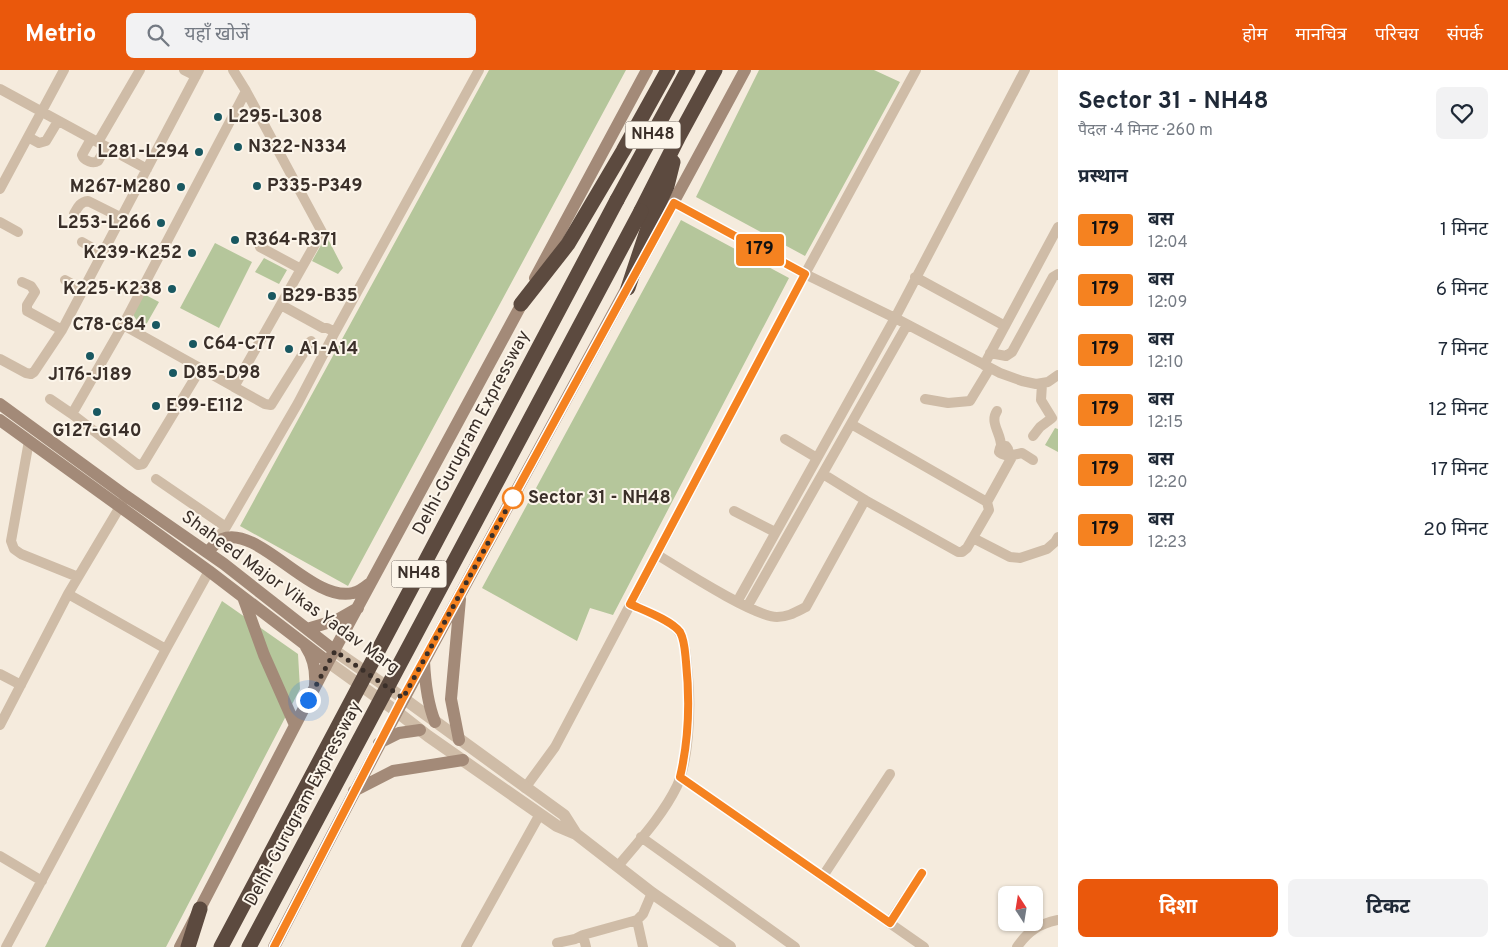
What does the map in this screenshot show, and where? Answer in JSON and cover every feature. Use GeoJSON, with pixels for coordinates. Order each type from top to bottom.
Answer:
{"type":"FeatureCollection","features":[{"type":"Feature","properties":{"kind":"highway"},"geometry":{"type":"LineString","coordinates":[[522,304],[568,244],[668,70]]}},
{"type":"Feature","properties":{"kind":"highway","name":"Delhi-Gurugram Expressway"},"geometry":{"type":"LineString","coordinates":[[221,947],[617,200],[688,70]]}},
{"type":"Feature","properties":{"kind":"highway","name":"Delhi-Gurugram Expressway"},"geometry":{"type":"LineString","coordinates":[[249,947],[715,70]]}},
{"type":"Feature","properties":{"kind":"highway"},"geometry":{"type":"LineString","coordinates":[[628,288],[650,222],[667,186],[678,138]]}},
{"type":"Feature","properties":{"kind":"highway"},"geometry":{"type":"LineString","coordinates":[[188,947],[200,909]]}},
{"type":"Feature","properties":{"kind":"main road"},"geometry":{"type":"LineString","coordinates":[[180,947],[315,687],[647,70]]}},
{"type":"Feature","properties":{"kind":"main road"},"geometry":{"type":"LineString","coordinates":[[274,947],[396,711],[745,70]]}},
{"type":"Feature","properties":{"kind":"main road","name":"Shaheed Major Vikas Yadav Marg"},"geometry":{"type":"LineString","coordinates":[[0,404],[243,597],[301,641],[332,656]]}},
{"type":"Feature","properties":{"kind":"main road","name":"Shaheed Major Vikas Yadav Marg"},"geometry":{"type":"LineString","coordinates":[[0,420],[123,502],[207,552],[307,629],[332,656]]}},
{"type":"Feature","properties":{"kind":"main road"},"geometry":{"type":"LineString","coordinates":[[207,552],[221,540],[232,537],[241,538],[312,582],[333,592],[354,593],[372,582]]}},
{"type":"Feature","properties":{"kind":"main road"},"geometry":{"type":"LineString","coordinates":[[459,740],[451,699],[460,594]]}},
{"type":"Feature","properties":{"kind":"main road"},"geometry":{"type":"LineString","coordinates":[[243,597],[264,655],[295,725]]}},
{"type":"Feature","properties":{"kind":"main road"},"geometry":{"type":"LineString","coordinates":[[307,629],[337,620],[358,608]]}},
{"type":"Feature","properties":{"kind":"main road"},"geometry":{"type":"LineString","coordinates":[[301,641],[314,662],[316,674],[315,687]]}},
{"type":"Feature","properties":{"kind":"main road"},"geometry":{"type":"LineString","coordinates":[[424,661],[426,693],[430,711],[435,722]]}},
{"type":"Feature","properties":{"kind":"main road"},"geometry":{"type":"LineString","coordinates":[[379,743],[399,733],[420,730]]}},
{"type":"Feature","properties":{"kind":"main road"},"geometry":{"type":"LineString","coordinates":[[354,791],[393,771],[463,760]]}},
{"type":"Feature","properties":{"kind":"street"},"geometry":{"type":"LineString","coordinates":[[0,189],[64,70]]}},
{"type":"Feature","properties":{"kind":"street"},"geometry":{"type":"LineString","coordinates":[[98,143],[140,70]]}},
{"type":"Feature","properties":{"kind":"street"},"geometry":{"type":"LineString","coordinates":[[0,359],[31,374],[62,330],[197,73],[184,70]]}},
{"type":"Feature","properties":{"kind":"street"},"geometry":{"type":"LineString","coordinates":[[233,70],[322,232],[234,387]]}},
{"type":"Feature","properties":{"kind":"street"},"geometry":{"type":"LineString","coordinates":[[207,552],[226,527],[298,403],[331,330],[479,70]]}},
{"type":"Feature","properties":{"kind":"street"},"geometry":{"type":"LineString","coordinates":[[525,788],[555,747],[805,274],[916,70]]}},
{"type":"Feature","properties":{"kind":"street"},"geometry":{"type":"LineString","coordinates":[[737,602],[895,318],[1024,70]]}},
{"type":"Feature","properties":{"kind":"street"},"geometry":{"type":"LineString","coordinates":[[0,90],[147,169]]}},
{"type":"Feature","properties":{"kind":"street"},"geometry":{"type":"LineString","coordinates":[[72,414],[123,325],[246,92]]}},
{"type":"Feature","properties":{"kind":"street"},"geometry":{"type":"LineString","coordinates":[[28,137],[39,143],[46,141],[58,121]]}},
{"type":"Feature","properties":{"kind":"street"},"geometry":{"type":"LineString","coordinates":[[74,214],[80,204],[88,201],[122,218]]}},
{"type":"Feature","properties":{"kind":"street"},"geometry":{"type":"LineString","coordinates":[[674,203],[805,274],[987,366],[1022,381],[1042,384],[1058,376]]}},
{"type":"Feature","properties":{"kind":"street"},"geometry":{"type":"LineString","coordinates":[[0,222],[18,232]]}},
{"type":"Feature","properties":{"kind":"street"},"geometry":{"type":"LineString","coordinates":[[924,399],[948,403],[970,401],[987,366],[990,353],[1058,226]]}},
{"type":"Feature","properties":{"kind":"street"},"geometry":{"type":"LineString","coordinates":[[82,242],[103,254]]}},
{"type":"Feature","properties":{"kind":"street"},"geometry":{"type":"LineString","coordinates":[[260,247],[301,269]]}},
{"type":"Feature","properties":{"kind":"street"},"geometry":{"type":"LineString","coordinates":[[990,353],[1006,356],[1012,352],[1058,274]]}},
{"type":"Feature","properties":{"kind":"street"},"geometry":{"type":"LineString","coordinates":[[915,277],[1006,326]]}},
{"type":"Feature","properties":{"kind":"street"},"geometry":{"type":"LineString","coordinates":[[65,280],[83,290]]}},
{"type":"Feature","properties":{"kind":"street"},"geometry":{"type":"LineString","coordinates":[[22,282],[31,286],[35,292],[27,305],[28,311],[62,330]]}},
{"type":"Feature","properties":{"kind":"street"},"geometry":{"type":"LineString","coordinates":[[283,303],[323,328],[331,330]]}},
{"type":"Feature","properties":{"kind":"street"},"geometry":{"type":"LineString","coordinates":[[123,325],[265,404],[271,405],[311,340]]}},
{"type":"Feature","properties":{"kind":"street"},"geometry":{"type":"LineString","coordinates":[[747,606],[907,325]]}},
{"type":"Feature","properties":{"kind":"street"},"geometry":{"type":"LineString","coordinates":[[50,399],[138,466],[141,466],[200,368]]}},
{"type":"Feature","properties":{"kind":"street"},"geometry":{"type":"LineString","coordinates":[[1033,436],[1040,427],[1052,418],[1041,400],[1042,384]]}},
{"type":"Feature","properties":{"kind":"street"},"geometry":{"type":"LineString","coordinates":[[823,474],[953,550],[962,552],[967,548],[989,510],[987,502],[1007,451],[994,422],[997,411]]}},
{"type":"Feature","properties":{"kind":"street"},"geometry":{"type":"LineString","coordinates":[[851,424],[987,502]]}},
{"type":"Feature","properties":{"kind":"street"},"geometry":{"type":"LineString","coordinates":[[785,439],[817,458]]}},
{"type":"Feature","properties":{"kind":"street"},"geometry":{"type":"LineString","coordinates":[[29,441],[11,541],[14,549],[21,554],[78,576]]}},
{"type":"Feature","properties":{"kind":"street"},"geometry":{"type":"LineString","coordinates":[[1007,451],[1022,453],[1033,460]]}},
{"type":"Feature","properties":{"kind":"street"},"geometry":{"type":"LineString","coordinates":[[156,479],[226,527]]}},
{"type":"Feature","properties":{"kind":"street"},"geometry":{"type":"LineString","coordinates":[[656,554],[737,602],[775,617],[792,615],[806,607],[865,500]]}},
{"type":"Feature","properties":{"kind":"street"},"geometry":{"type":"LineString","coordinates":[[0,725],[68,594],[123,502]]}},
{"type":"Feature","properties":{"kind":"street"},"geometry":{"type":"LineString","coordinates":[[734,511],[775,532]]}},
{"type":"Feature","properties":{"kind":"street"},"geometry":{"type":"LineString","coordinates":[[973,538],[1010,557],[1020,558],[1047,549],[1052,546],[1058,537]]}},
{"type":"Feature","properties":{"kind":"street"},"geometry":{"type":"LineString","coordinates":[[6,947],[209,571]]}},
{"type":"Feature","properties":{"kind":"street"},"geometry":{"type":"LineString","coordinates":[[68,594],[166,649]]}},
{"type":"Feature","properties":{"kind":"street"},"geometry":{"type":"LineString","coordinates":[[618,866],[659,815],[676,786],[685,753],[688,718],[688,680],[682,638],[674,627],[630,604]]}},
{"type":"Feature","properties":{"kind":"street","name":"Shaheed Major Vikas Yadav Marg"},"geometry":{"type":"LineString","coordinates":[[332,656],[403,698],[564,816],[576,834]]}},
{"type":"Feature","properties":{"kind":"street","name":"Shaheed Major Vikas Yadav Marg"},"geometry":{"type":"LineString","coordinates":[[332,656],[420,730],[557,826],[576,834],[652,893],[730,947]]}},
{"type":"Feature","properties":{"kind":"street"},"geometry":{"type":"LineString","coordinates":[[0,674],[21,686]]}},
{"type":"Feature","properties":{"kind":"street"},"geometry":{"type":"LineString","coordinates":[[823,876],[890,774]]}},
{"type":"Feature","properties":{"kind":"street"},"geometry":{"type":"LineString","coordinates":[[680,777],[924,947]]}},
{"type":"Feature","properties":{"kind":"street"},"geometry":{"type":"LineString","coordinates":[[466,947],[540,814]]}},
{"type":"Feature","properties":{"kind":"street"},"geometry":{"type":"LineString","coordinates":[[641,838],[795,947]]}},
{"type":"Feature","properties":{"kind":"street"},"geometry":{"type":"LineString","coordinates":[[0,856],[42,881]]}},
{"type":"Feature","properties":{"kind":"street"},"geometry":{"type":"LineString","coordinates":[[890,923],[922,873]]}},
{"type":"Feature","properties":{"kind":"street"},"geometry":{"type":"LineString","coordinates":[[557,943],[637,920],[643,914],[652,893]]}},
{"type":"Feature","properties":{"kind":"street"},"geometry":{"type":"LineString","coordinates":[[637,920],[644,947]]}},
{"type":"Feature","properties":{"kind":"street"},"geometry":{"type":"LineString","coordinates":[[1017,947],[1029,932],[1042,924],[1058,920]]}},
{"type":"Feature","properties":{"kind":"street"},"geometry":{"type":"LineString","coordinates":[[583,935],[586,947]]}},
{"type":"Feature","properties":{"kind":"green space"},"geometry":{"type":"Polygon","coordinates":[[[489,70],[626,70],[348,586],[240,526],[489,70]]]}},
{"type":"Feature","properties":{"kind":"green space"},"geometry":{"type":"Polygon","coordinates":[[[759,70],[874,70],[900,82],[805,256],[696,197],[759,70]]]}},
{"type":"Feature","properties":{"kind":"green space"},"geometry":{"type":"Polygon","coordinates":[[[681,220],[789,278],[613,615],[590,608],[577,641],[482,588],[681,220]]]}},
{"type":"Feature","properties":{"kind":"green space"},"geometry":{"type":"Polygon","coordinates":[[[325,238],[328,239],[343,268],[338,274],[312,261],[325,238]]]}},
{"type":"Feature","properties":{"kind":"green space"},"geometry":{"type":"Polygon","coordinates":[[[215,243],[252,262],[219,328],[180,308],[215,243]]]}},
{"type":"Feature","properties":{"kind":"green space"},"geometry":{"type":"Polygon","coordinates":[[[264,258],[287,270],[279,284],[255,272],[264,258]]]}},
{"type":"Feature","properties":{"kind":"green space"},"geometry":{"type":"Polygon","coordinates":[[[142,293],[159,302],[143,330],[132,313],[142,293]]]}},
{"type":"Feature","properties":{"kind":"green space"},"geometry":{"type":"Polygon","coordinates":[[[1055,428],[1058,429],[1058,452],[1045,445],[1055,428]]]}},
{"type":"Feature","properties":{"kind":"green space"},"geometry":{"type":"Polygon","coordinates":[[[222,601],[298,654],[300,689],[166,947],[45,947],[222,601]]]}},
{"type":"Feature","properties":{"kind":"bus line","name":"179"},"geometry":{"type":"LineString","coordinates":[[274,947],[403,698],[674,203],[805,274],[630,604],[674,627],[680,632],[682,638],[688,680],[688,718],[685,753],[680,777],[890,923],[922,873]]}},
{"type":"Feature","properties":{"kind":"place","name":"L295-L308"},"geometry":{"type":"Point","coordinates":[218,117]}},
{"type":"Feature","properties":{"kind":"place","name":"N322-N334"},"geometry":{"type":"Point","coordinates":[238,147]}},
{"type":"Feature","properties":{"kind":"place","name":"L281-L294"},"geometry":{"type":"Point","coordinates":[199,152]}},
{"type":"Feature","properties":{"kind":"place","name":"P335-P349"},"geometry":{"type":"Point","coordinates":[257,186]}},
{"type":"Feature","properties":{"kind":"place","name":"M267-M280"},"geometry":{"type":"Point","coordinates":[181,187]}},
{"type":"Feature","properties":{"kind":"place","name":"L253-L266"},"geometry":{"type":"Point","coordinates":[161,223]}},
{"type":"Feature","properties":{"kind":"place","name":"R364-R371"},"geometry":{"type":"Point","coordinates":[235,240]}},
{"type":"Feature","properties":{"kind":"place","name":"K239-K252"},"geometry":{"type":"Point","coordinates":[192,253]}},
{"type":"Feature","properties":{"kind":"place","name":"K225-K238"},"geometry":{"type":"Point","coordinates":[172,289]}},
{"type":"Feature","properties":{"kind":"place","name":"B29-B35"},"geometry":{"type":"Point","coordinates":[272,296]}},
{"type":"Feature","properties":{"kind":"place","name":"C78-C84"},"geometry":{"type":"Point","coordinates":[156,325]}},
{"type":"Feature","properties":{"kind":"place","name":"C64-C77"},"geometry":{"type":"Point","coordinates":[193,344]}},
{"type":"Feature","properties":{"kind":"place","name":"A1-A14"},"geometry":{"type":"Point","coordinates":[289,349]}},
{"type":"Feature","properties":{"kind":"place","name":"J176-J189"},"geometry":{"type":"Point","coordinates":[90,356]}},
{"type":"Feature","properties":{"kind":"place","name":"D85-D98"},"geometry":{"type":"Point","coordinates":[173,373]}},
{"type":"Feature","properties":{"kind":"place","name":"E99-E112"},"geometry":{"type":"Point","coordinates":[156,406]}},
{"type":"Feature","properties":{"kind":"place","name":"G127-G140"},"geometry":{"type":"Point","coordinates":[97,412]}},
{"type":"Feature","properties":{"kind":"place","name":"Sector 31 - NH48"},"geometry":{"type":"Point","coordinates":[513,498]}},
{"type":"Feature","properties":{"kind":"route"},"geometry":{"type":"LineString","coordinates":[[308,700],[335,651],[403,698],[516,492],[513,498]]}}]}
